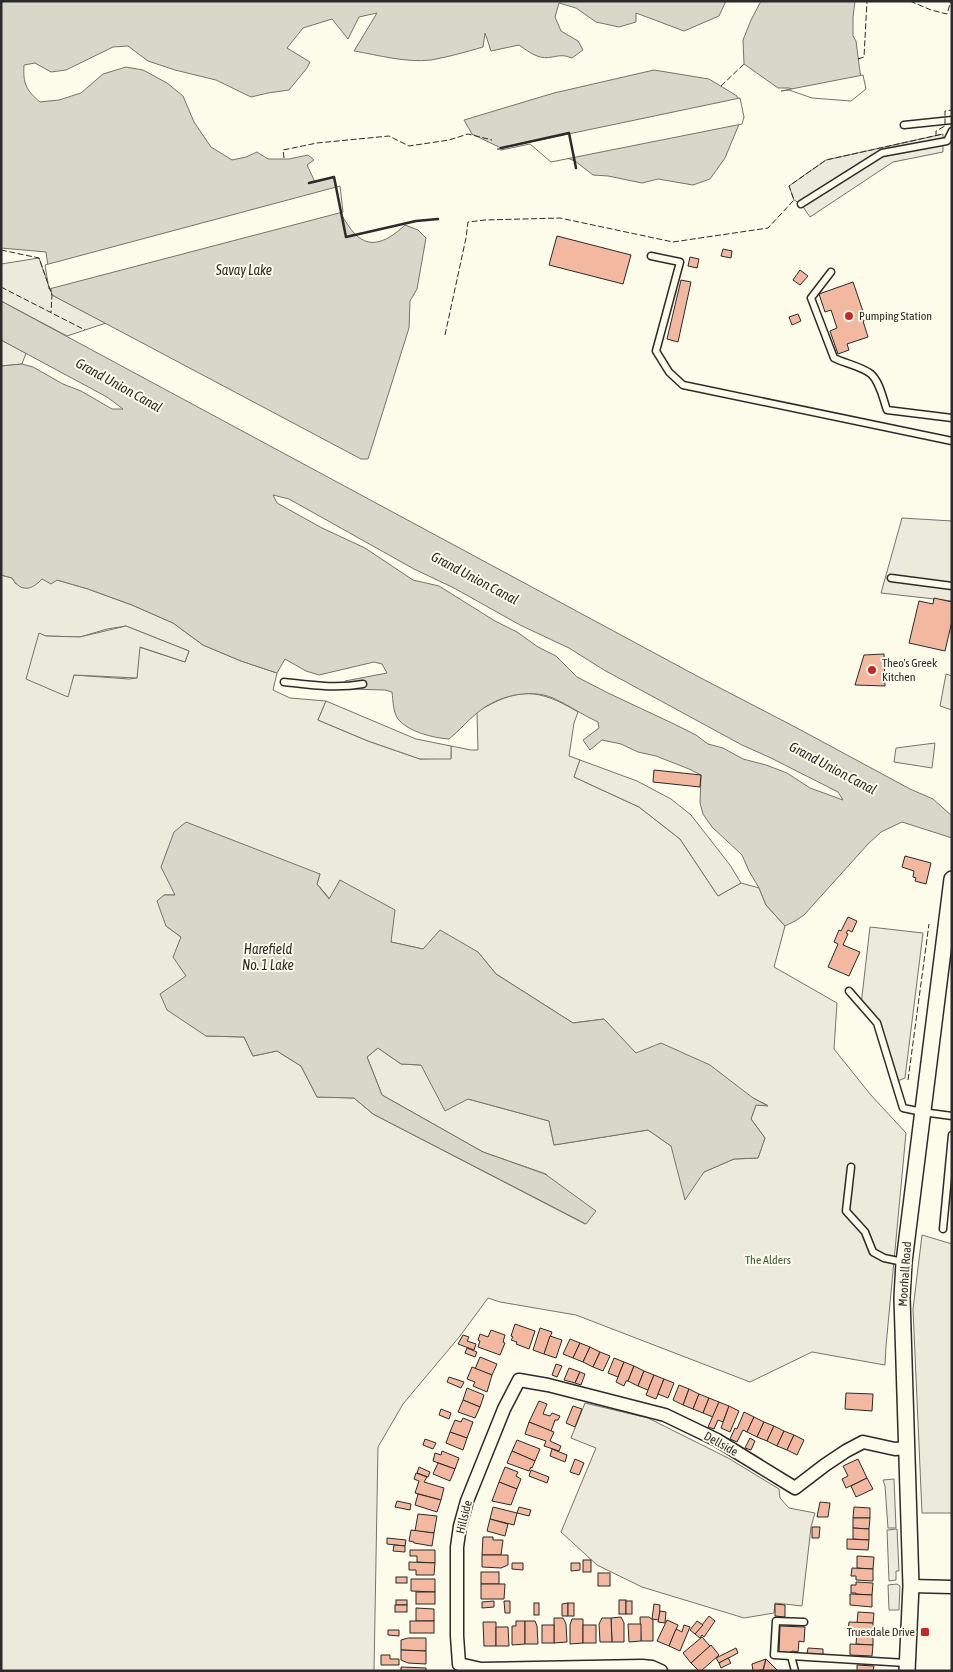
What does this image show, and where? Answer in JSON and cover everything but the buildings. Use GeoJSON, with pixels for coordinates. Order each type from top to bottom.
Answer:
{"type":"FeatureCollection","features":[{"type":"Feature","properties":{"kind":"street","name":"Moorhall Road"},"geometry":{"type":"LineString","coordinates":[[908,1667],[911,1586],[902,1307],[904,1262],[952,879]]}},
{"type":"Feature","properties":{"kind":"street","name":"Dellside"},"geometry":{"type":"LineString","coordinates":[[519,1380],[548,1385],[665,1415],[716,1440],[794,1488],[839,1456],[863,1442],[895,1449],[907,1448]]}},
{"type":"Feature","properties":{"kind":"street","name":"Hillside"},"geometry":{"type":"LineString","coordinates":[[519,1380],[504,1409],[470,1494],[460,1526],[457,1547],[456,1636],[459,1664],[481,1669],[642,1666],[652,1667],[661,1671]]}},
{"type":"Feature","properties":{"kind":"street"},"geometry":{"type":"LineString","coordinates":[[911,1586],[952,1587]]}},
{"type":"Feature","properties":{"kind":"lane"},"geometry":{"type":"LineString","coordinates":[[904,125],[952,120]]}},
{"type":"Feature","properties":{"kind":"lane"},"geometry":{"type":"LineString","coordinates":[[801,204],[882,152],[947,141],[952,131]]}},
{"type":"Feature","properties":{"kind":"lane"},"geometry":{"type":"LineString","coordinates":[[651,256],[680,262],[656,352],[669,372],[683,386],[952,441]]}},
{"type":"Feature","properties":{"kind":"lane"},"geometry":{"type":"LineString","coordinates":[[831,272],[811,298],[834,358],[867,371],[872,375],[887,410],[952,418]]}},
{"type":"Feature","properties":{"kind":"lane"},"geometry":{"type":"LineString","coordinates":[[891,578],[952,586]]}},
{"type":"Feature","properties":{"kind":"lane"},"geometry":{"type":"LineString","coordinates":[[284,682],[322,687],[347,687],[362,684]]}},
{"type":"Feature","properties":{"kind":"lane"},"geometry":{"type":"LineString","coordinates":[[849,992],[877,1023],[903,1108],[952,1116]]}},
{"type":"Feature","properties":{"kind":"lane"},"geometry":{"type":"LineString","coordinates":[[944,1229],[952,1137]]}},
{"type":"Feature","properties":{"kind":"lane"},"geometry":{"type":"LineString","coordinates":[[851,1167],[846,1211],[865,1232],[873,1252],[884,1258],[904,1262]]}},
{"type":"Feature","properties":{"kind":"lane"},"geometry":{"type":"LineString","coordinates":[[804,1622],[776,1621],[774,1656],[908,1667]]}},
{"type":"Feature","properties":{"kind":"lane"},"geometry":{"type":"LineString","coordinates":[[791,1656],[795,1671]]}},
{"type":"Feature","properties":{"kind":"green space"},"geometry":{"type":"Polygon","coordinates":[[[39,258],[52,295],[106,323],[67,336],[1,301],[1,264],[39,258]]]}},
{"type":"Feature","properties":{"kind":"green space"},"geometry":{"type":"Polygon","coordinates":[[[1,340],[26,353],[22,364],[1,366],[1,340]]]}},
{"type":"Feature","properties":{"kind":"green space","name":"The Alders"},"geometry":{"type":"Polygon","coordinates":[[[1,575],[12,578],[16,584],[38,583],[42,579],[57,580],[132,605],[173,623],[203,645],[241,661],[277,673],[273,690],[290,698],[326,701],[318,720],[368,741],[420,759],[451,758],[451,746],[478,750],[477,712],[504,698],[516,695],[539,695],[551,698],[578,712],[574,723],[569,756],[580,760],[574,777],[639,807],[680,839],[718,896],[741,883],[759,888],[766,905],[785,926],[774,967],[837,1003],[834,1049],[870,1094],[906,1133],[885,1365],[812,1352],[750,1382],[576,1315],[500,1302],[488,1298],[460,1336],[403,1404],[378,1447],[374,1671],[1,1671],[1,575]],[[126,626],[107,629],[80,637],[39,634],[67,696],[74,675],[137,678],[139,647],[185,662],[189,651],[126,626]],[[320,874],[164,895],[166,926],[181,937],[187,976],[206,1036],[244,1037],[253,1056],[277,1051],[301,1066],[317,1097],[354,1098],[373,1114],[585,1224],[546,1174],[483,1152],[382,1095],[367,1057],[378,1048],[401,1064],[421,1065],[468,1099],[549,1121],[554,1145],[648,1130],[704,1172],[734,1159],[758,1158],[765,1138],[751,1119],[756,1105],[767,1105],[636,1054],[604,1019],[573,1023],[496,974],[478,952],[423,949],[391,942],[340,880],[330,899],[317,884],[320,874]]]}},
{"type":"Feature","properties":{"kind":"green space"},"geometry":{"type":"Polygon","coordinates":[[[946,674],[952,676],[952,710],[940,706],[946,674]]]}},
{"type":"Feature","properties":{"kind":"green space"},"geometry":{"type":"Polygon","coordinates":[[[935,743],[932,768],[894,762],[896,748],[935,743]]]}},
{"type":"Feature","properties":{"kind":"green space"},"geometry":{"type":"Polygon","coordinates":[[[922,1235],[952,1244],[952,1513],[922,1513],[913,1309],[922,1235]]]}},
{"type":"Feature","properties":{"kind":"green space"},"geometry":{"type":"Polygon","coordinates":[[[585,1403],[648,1418],[728,1458],[779,1489],[780,1498],[789,1508],[815,1513],[811,1527],[802,1606],[775,1603],[774,1613],[744,1618],[642,1587],[597,1565],[561,1532],[596,1448],[571,1438],[585,1403]]]}},
{"type":"Feature","properties":{"kind":"green space"},"geometry":{"type":"Polygon","coordinates":[[[894,1479],[896,1528],[888,1528],[883,1480],[894,1479]]]}},
{"type":"Feature","properties":{"kind":"green space"},"geometry":{"type":"Polygon","coordinates":[[[897,1529],[899,1571],[896,1571],[896,1580],[889,1581],[887,1530],[897,1529]]]}},
{"type":"Feature","properties":{"kind":"green space"},"geometry":{"type":"Polygon","coordinates":[[[897,1584],[900,1586],[899,1610],[889,1610],[888,1585],[897,1584]]]}},
{"type":"Feature","properties":{"kind":"shaded area"},"geometry":{"type":"Polygon","coordinates":[[[943,134],[943,152],[893,162],[810,217],[801,204],[794,200],[789,186],[826,160],[943,134]]]}},
{"type":"Feature","properties":{"kind":"shaded area"},"geometry":{"type":"Polygon","coordinates":[[[902,518],[952,521],[952,601],[881,593],[902,518]]]}},
{"type":"Feature","properties":{"kind":"shaded area"},"geometry":{"type":"Polygon","coordinates":[[[126,626],[189,651],[185,662],[140,647],[137,678],[74,675],[68,697],[26,679],[39,633],[46,636],[80,637],[126,626]]]}},
{"type":"Feature","properties":{"kind":"shaded area"},"geometry":{"type":"Polygon","coordinates":[[[326,701],[416,739],[451,746],[451,759],[420,759],[368,741],[318,720],[326,701]]]}},
{"type":"Feature","properties":{"kind":"shaded area"},"geometry":{"type":"Polygon","coordinates":[[[580,760],[637,781],[671,799],[691,815],[730,865],[741,883],[718,896],[680,839],[639,807],[574,777],[580,760]]]}},
{"type":"Feature","properties":{"kind":"shaded area"},"geometry":{"type":"Polygon","coordinates":[[[870,927],[923,933],[905,1078],[895,1082],[877,1023],[861,1005],[870,927]]]}},
{"type":"Feature","properties":{"kind":"water","name":"Savay Lake"},"geometry":{"type":"Polygon","coordinates":[[[1,1],[726,1],[719,16],[684,31],[636,13],[636,22],[619,27],[596,22],[576,8],[559,3],[555,17],[561,31],[578,41],[583,50],[572,58],[567,56],[540,57],[519,45],[491,51],[485,33],[483,47],[464,53],[421,61],[392,58],[354,51],[377,13],[359,17],[348,39],[332,19],[303,28],[287,48],[310,62],[289,90],[251,97],[216,80],[148,61],[128,46],[113,47],[66,70],[51,72],[35,63],[24,65],[26,86],[31,94],[40,102],[59,100],[81,93],[103,74],[126,67],[143,70],[167,83],[183,96],[194,122],[211,147],[232,160],[257,152],[268,159],[289,159],[308,155],[314,160],[307,165],[315,182],[334,177],[341,213],[355,234],[361,239],[368,242],[383,240],[398,232],[405,225],[418,230],[426,238],[417,289],[410,301],[409,328],[368,459],[361,459],[52,295],[46,252],[1,248],[1,1]]]}},
{"type":"Feature","properties":{"kind":"water"},"geometry":{"type":"Polygon","coordinates":[[[761,1],[855,1],[853,36],[856,41],[864,88],[813,96],[789,88],[778,88],[744,64],[743,40],[761,1]]]}},
{"type":"Feature","properties":{"kind":"water"},"geometry":{"type":"Polygon","coordinates":[[[654,70],[709,79],[737,96],[742,117],[725,158],[710,179],[693,185],[658,179],[642,183],[593,175],[575,161],[567,158],[551,159],[531,141],[501,148],[472,134],[464,120],[554,93],[654,70]]]}},
{"type":"Feature","properties":{"kind":"water","name":"Grand Union Canal"},"geometry":{"type":"Polygon","coordinates":[[[1,301],[697,676],[910,789],[933,799],[952,816],[952,838],[902,822],[881,832],[804,915],[785,926],[766,905],[742,855],[712,827],[703,814],[700,803],[701,775],[621,744],[602,740],[590,750],[583,740],[599,728],[598,722],[553,698],[544,695],[524,694],[504,698],[485,707],[449,739],[436,737],[422,734],[402,724],[396,716],[392,692],[385,690],[348,689],[345,681],[387,673],[382,664],[374,662],[319,675],[306,671],[285,659],[277,673],[241,661],[203,645],[173,623],[88,589],[57,580],[51,584],[42,579],[34,586],[23,588],[19,586],[12,578],[1,575],[1,366],[22,364],[33,367],[112,409],[123,409],[107,397],[1,340],[1,301]],[[273,495],[277,503],[322,528],[365,548],[413,580],[439,586],[495,621],[517,632],[538,647],[556,656],[577,677],[696,735],[708,744],[723,748],[743,759],[787,773],[810,788],[843,800],[838,792],[742,745],[604,670],[569,648],[520,625],[454,588],[414,569],[289,499],[273,495]]]}},
{"type":"Feature","properties":{"kind":"water","name":"Harefield No. 1 Lake"},"geometry":{"type":"Polygon","coordinates":[[[186,822],[320,874],[317,884],[329,899],[340,880],[395,910],[391,942],[423,949],[440,930],[478,952],[496,974],[573,1023],[604,1019],[636,1053],[661,1043],[710,1065],[753,1098],[768,1106],[756,1105],[751,1119],[765,1138],[758,1158],[734,1159],[704,1172],[685,1200],[671,1146],[648,1130],[554,1145],[549,1121],[468,1099],[445,1111],[421,1065],[401,1064],[378,1048],[367,1057],[382,1095],[483,1152],[545,1174],[596,1211],[586,1224],[373,1114],[354,1098],[317,1097],[301,1066],[277,1051],[253,1056],[244,1037],[206,1036],[167,1010],[160,994],[186,976],[173,957],[181,937],[166,926],[157,901],[164,895],[175,895],[161,867],[174,832],[186,822]]]}},
{"type":"Feature","properties":{"kind":"pier"},"geometry":{"type":"Polygon","coordinates":[[[863,75],[866,89],[851,101],[812,98],[789,90],[781,91],[863,75]]]}},
{"type":"Feature","properties":{"kind":"pier"},"geometry":{"type":"Polygon","coordinates":[[[740,98],[744,117],[742,124],[551,162],[530,144],[501,150],[497,149],[740,98]]]}},
{"type":"Feature","properties":{"kind":"pier"},"geometry":{"type":"Polygon","coordinates":[[[340,186],[343,212],[49,289],[45,265],[340,186]]]}},
{"type":"Feature","properties":{"kind":"fence"},"geometry":{"type":"LineString","coordinates":[[858,59],[864,57],[867,1]]}},
{"type":"Feature","properties":{"kind":"fence"},"geometry":{"type":"LineString","coordinates":[[910,1],[931,10],[947,14],[951,1]]}},
{"type":"Feature","properties":{"kind":"fence"},"geometry":{"type":"LineString","coordinates":[[721,86],[744,64]]}},
{"type":"Feature","properties":{"kind":"fence"},"geometry":{"type":"LineString","coordinates":[[936,136],[936,131],[945,126],[945,111],[952,110]]}},
{"type":"Feature","properties":{"kind":"fence"},"geometry":{"type":"LineString","coordinates":[[284,158],[283,150],[317,143],[389,136],[409,146],[449,140],[468,134],[492,140]]}},
{"type":"Feature","properties":{"kind":"fence"},"geometry":{"type":"LineString","coordinates":[[445,335],[468,222],[560,218],[673,242],[768,228],[794,200],[789,186],[826,160],[943,134]]}},
{"type":"Feature","properties":{"kind":"fence"},"geometry":{"type":"LineString","coordinates":[[1,250],[39,258],[52,295],[51,312]]}},
{"type":"Feature","properties":{"kind":"fence"},"geometry":{"type":"LineString","coordinates":[[1,287],[85,330]]}},
{"type":"Feature","properties":{"kind":"fence"},"geometry":{"type":"LineString","coordinates":[[908,1080],[929,924]]}},
{"type":"Feature","properties":{"kind":"wall"},"geometry":{"type":"LineString","coordinates":[[501,148],[569,133],[576,168]]}},
{"type":"Feature","properties":{"kind":"wall"},"geometry":{"type":"LineString","coordinates":[[309,183],[334,177],[346,237],[416,221],[438,219]]}},
{"type":"Feature","properties":{"kind":"place","name":"Pumping Station"},"geometry":{"type":"Point","coordinates":[849,316]}},
{"type":"Feature","properties":{"kind":"place","name":"Theo's Greek Kitchen"},"geometry":{"type":"Point","coordinates":[872,670]}},
{"type":"Feature","properties":{"kind":"place","name":"Truesdale Drive"},"geometry":{"type":"Point","coordinates":[925,1632]}}]}
